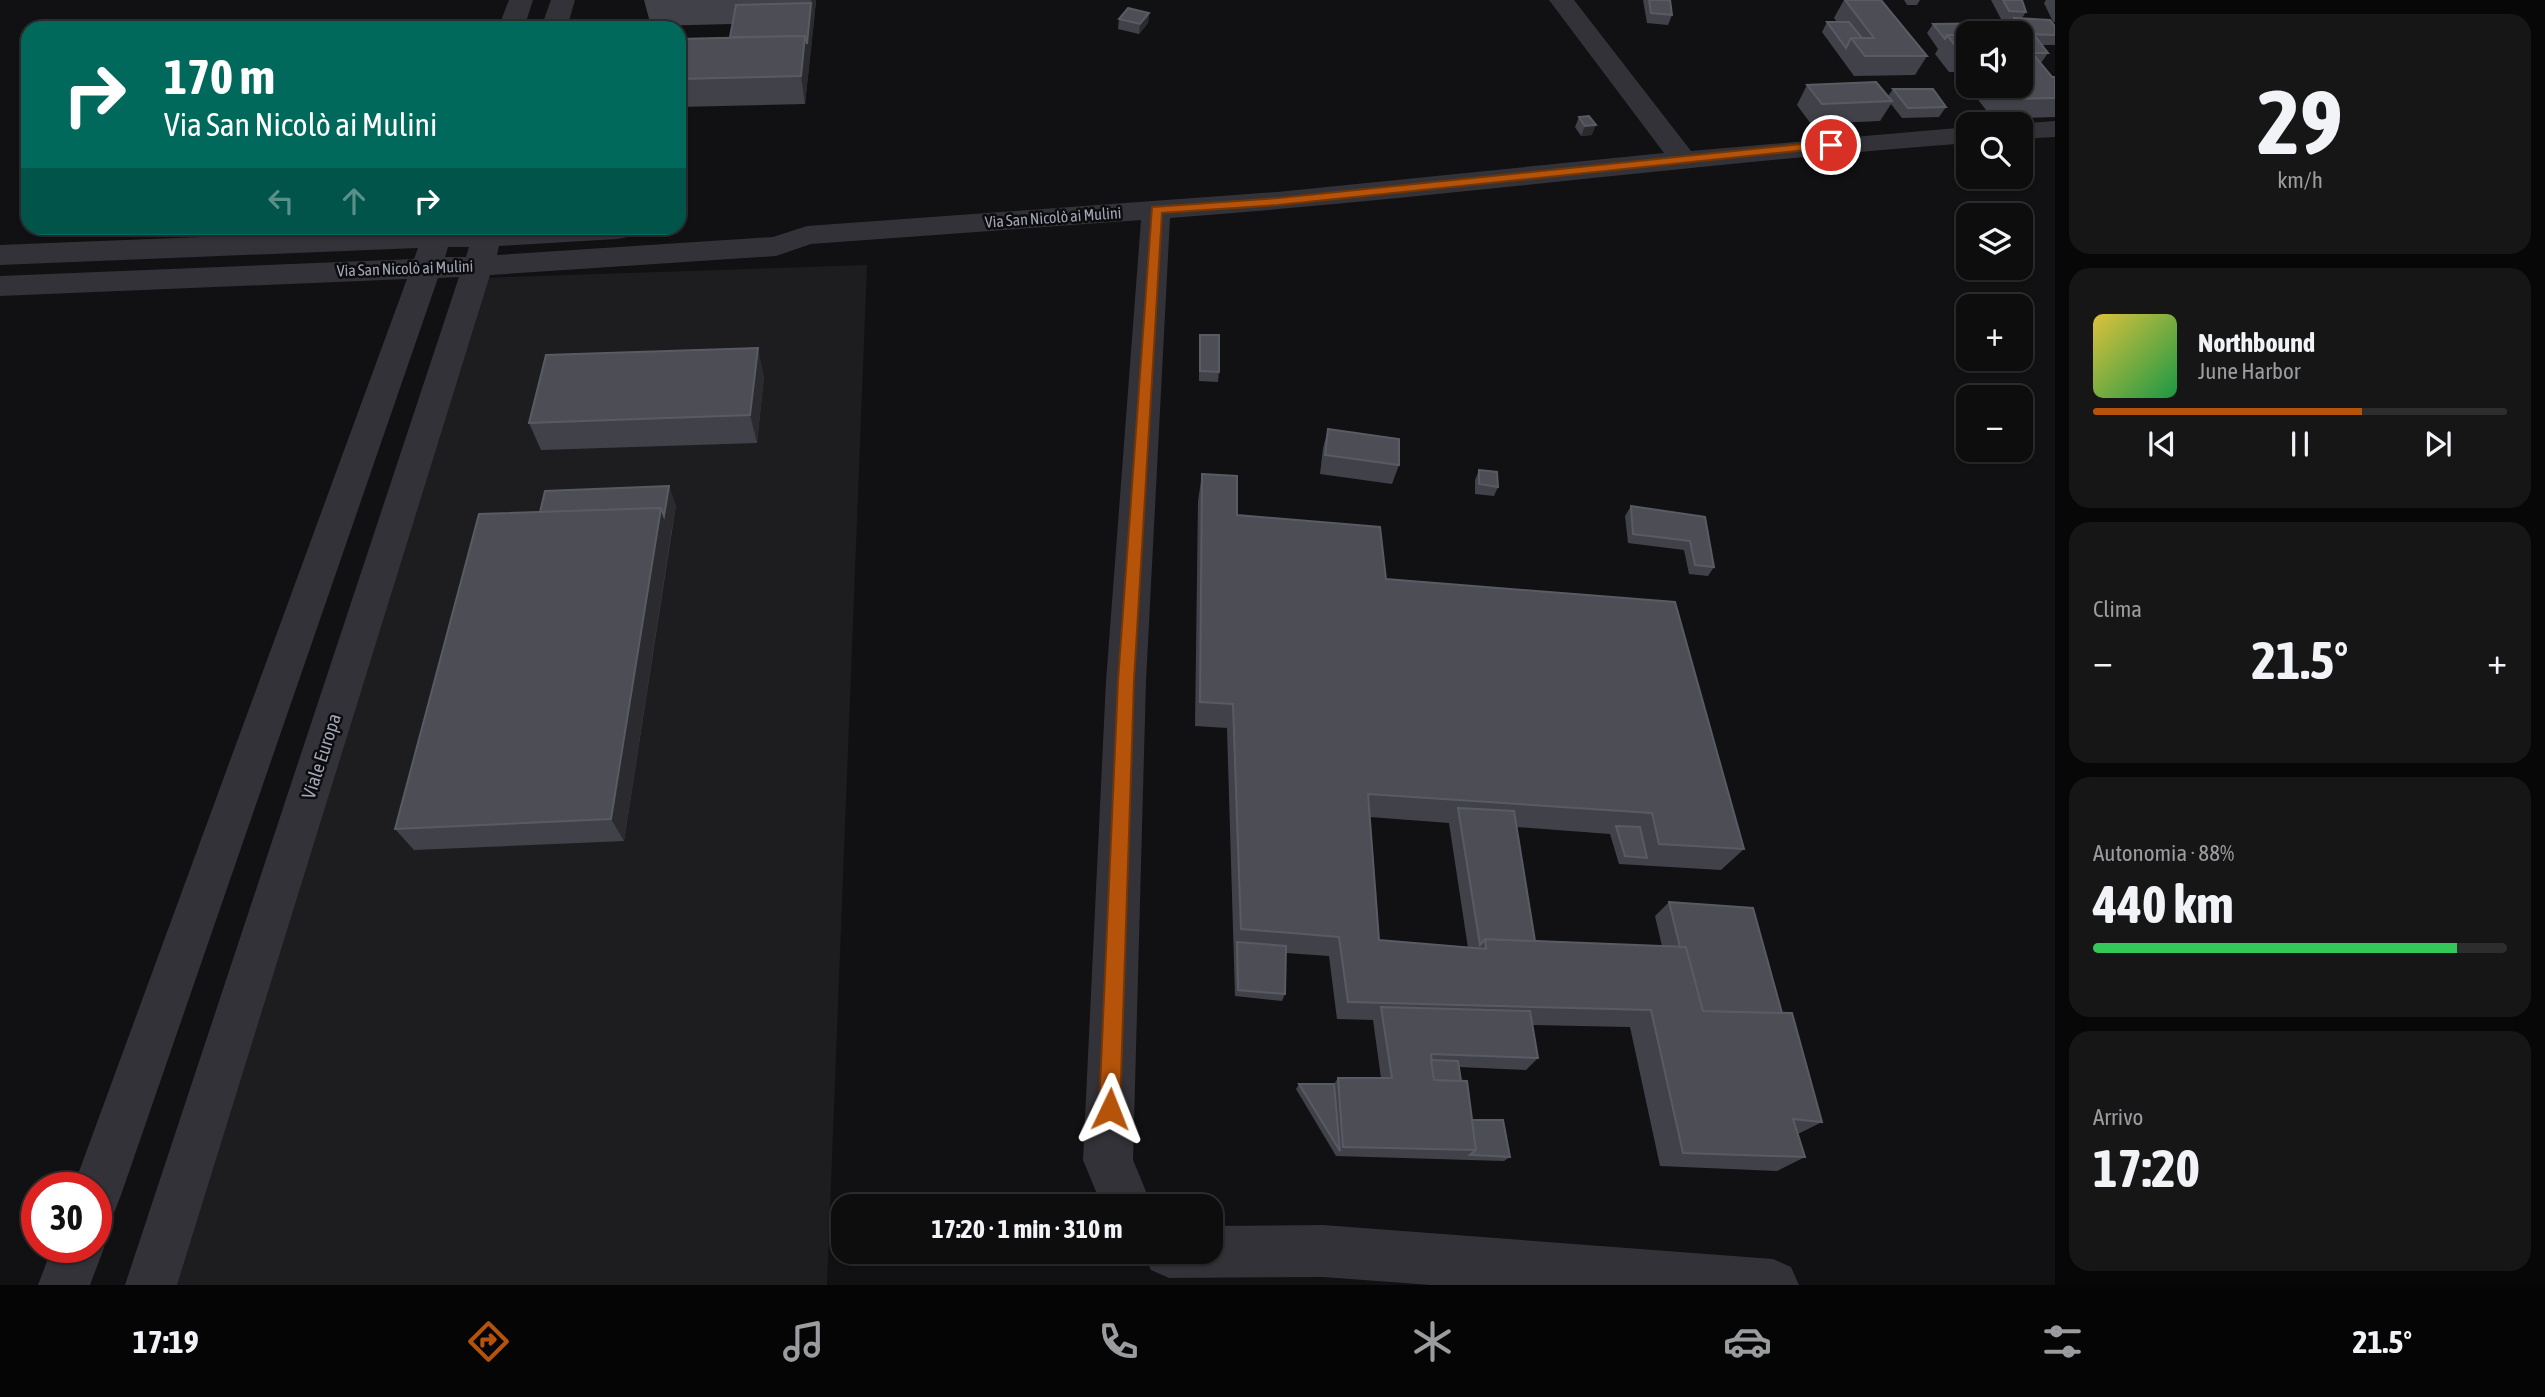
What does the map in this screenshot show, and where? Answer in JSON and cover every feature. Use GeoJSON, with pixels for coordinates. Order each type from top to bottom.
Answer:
{"type":"FeatureCollection","features":[{"type":"Feature","properties":{"kind":"street"},"geometry":{"type":"LineString","coordinates":[[514,21],[521,0]]}},
{"type":"Feature","properties":{"kind":"street"},"geometry":{"type":"LineString","coordinates":[[556,21],[563,0]]}},
{"type":"Feature","properties":{"kind":"street"},"geometry":{"type":"LineString","coordinates":[[1561,0],[1684,160]]}},
{"type":"Feature","properties":{"kind":"street"},"geometry":{"type":"LineString","coordinates":[[2033,130],[2055,129]]}},
{"type":"Feature","properties":{"kind":"street","name":"Via San Nicolò ai Mulini"},"geometry":{"type":"LineString","coordinates":[[0,255],[434,243],[776,246],[807,235],[1278,201],[1831,145],[1956,136]]}},
{"type":"Feature","properties":{"kind":"street"},"geometry":{"type":"LineString","coordinates":[[1122,1194],[1108,1160],[1112,1032],[1126,681],[1156,209]]}},
{"type":"Feature","properties":{"kind":"street","name":"Via San Nicolò ai Mulini"},"geometry":{"type":"LineString","coordinates":[[686,227],[778,222],[807,235]]}},
{"type":"Feature","properties":{"kind":"street","name":"Via San Nicolò ai Mulini"},"geometry":{"type":"LineString","coordinates":[[485,244],[586,235]]}},
{"type":"Feature","properties":{"kind":"street"},"geometry":{"type":"LineString","coordinates":[[104,1172],[434,243]]}},
{"type":"Feature","properties":{"kind":"street","name":"Via San Nicolò ai Mulini"},"geometry":{"type":"LineString","coordinates":[[0,286],[434,243]]}},
{"type":"Feature","properties":{"kind":"street","name":"Viale Europa"},"geometry":{"type":"LineString","coordinates":[[151,1285],[485,244]]}},
{"type":"Feature","properties":{"kind":"street"},"geometry":{"type":"LineString","coordinates":[[1223,1259],[1323,1251],[1773,1285]]}},
{"type":"Feature","properties":{"kind":"street"},"geometry":{"type":"LineString","coordinates":[[64,1285],[72,1263]]}},
{"type":"Feature","properties":{"kind":"shaded area"},"geometry":{"type":"Polygon","coordinates":[[[867,265],[827,1285],[173,1285],[480,278],[867,265]]]}},
{"type":"Feature","properties":{"kind":"building"},"geometry":{"type":"Polygon","coordinates":[[[1649,0],[1670,0],[1672,15],[1651,13],[1649,0]]]}},
{"type":"Feature","properties":{"kind":"building"},"geometry":{"type":"Polygon","coordinates":[[[1845,0],[1881,0],[1927,56],[1865,56],[1851,38],[1874,38],[1845,0]]]}},
{"type":"Feature","properties":{"kind":"building"},"geometry":{"type":"Polygon","coordinates":[[[2003,0],[2022,0],[2026,12],[2009,11],[2003,0]]]}},
{"type":"Feature","properties":{"kind":"building"},"geometry":{"type":"Polygon","coordinates":[[[811,3],[807,44],[805,36],[730,37],[736,5],[811,3]]]}},
{"type":"Feature","properties":{"kind":"building"},"geometry":{"type":"Polygon","coordinates":[[[1128,8],[1149,13],[1140,24],[1119,19],[1128,8]]]}},
{"type":"Feature","properties":{"kind":"building"},"geometry":{"type":"Polygon","coordinates":[[[2014,18],[2050,20],[2055,26],[2055,35],[2033,34],[2033,21],[2015,21],[2014,18]]]}},
{"type":"Feature","properties":{"kind":"building"},"geometry":{"type":"Polygon","coordinates":[[[1827,22],[1849,22],[1862,38],[1851,38],[1846,48],[1827,22]]]}},
{"type":"Feature","properties":{"kind":"building"},"geometry":{"type":"Polygon","coordinates":[[[1933,24],[1956,24],[1956,35],[1947,35],[1945,39],[1933,24]]]}},
{"type":"Feature","properties":{"kind":"building"},"geometry":{"type":"Polygon","coordinates":[[[1947,35],[1956,35],[1956,47],[1947,35]]]}},
{"type":"Feature","properties":{"kind":"building"},"geometry":{"type":"Polygon","coordinates":[[[2033,35],[2034,35],[2048,53],[2033,53],[2033,35]]]}},
{"type":"Feature","properties":{"kind":"building"},"geometry":{"type":"Polygon","coordinates":[[[805,36],[801,76],[686,79],[686,39],[805,36]]]}},
{"type":"Feature","properties":{"kind":"building"},"geometry":{"type":"Polygon","coordinates":[[[2033,54],[2052,77],[2055,77],[2055,98],[2007,99],[2033,98],[2033,54]]]}},
{"type":"Feature","properties":{"kind":"building"},"geometry":{"type":"Polygon","coordinates":[[[1876,82],[1892,101],[1822,104],[1807,85],[1876,82]]]}},
{"type":"Feature","properties":{"kind":"building"},"geometry":{"type":"Polygon","coordinates":[[[1893,89],[1933,89],[1946,107],[1908,108],[1893,89]]]}},
{"type":"Feature","properties":{"kind":"building"},"geometry":{"type":"Polygon","coordinates":[[[1589,116],[1596,125],[1585,126],[1579,117],[1589,116]]]}},
{"type":"Feature","properties":{"kind":"building"},"geometry":{"type":"Polygon","coordinates":[[[1200,335],[1219,335],[1219,372],[1200,371],[1200,335]]]}},
{"type":"Feature","properties":{"kind":"building"},"geometry":{"type":"Polygon","coordinates":[[[758,348],[750,415],[529,423],[546,355],[758,348]]]}},
{"type":"Feature","properties":{"kind":"building"},"geometry":{"type":"Polygon","coordinates":[[[1328,429],[1399,439],[1399,465],[1325,455],[1328,429]]]}},
{"type":"Feature","properties":{"kind":"building"},"geometry":{"type":"Polygon","coordinates":[[[1479,470],[1497,472],[1498,487],[1479,484],[1479,470]]]}},
{"type":"Feature","properties":{"kind":"building"},"geometry":{"type":"Polygon","coordinates":[[[1202,474],[1237,476],[1237,515],[1380,527],[1386,579],[1675,602],[1744,849],[1659,844],[1652,813],[1368,794],[1379,940],[1486,949],[1485,939],[1686,947],[1703,1011],[1792,1013],[1822,1122],[1793,1119],[1805,1157],[1683,1153],[1651,1010],[1348,1002],[1339,937],[1241,929],[1233,704],[1200,702],[1202,474]]]}},
{"type":"Feature","properties":{"kind":"building"},"geometry":{"type":"Polygon","coordinates":[[[669,486],[664,516],[661,508],[540,512],[545,491],[669,486]]]}},
{"type":"Feature","properties":{"kind":"building"},"geometry":{"type":"Polygon","coordinates":[[[1631,506],[1705,517],[1714,567],[1695,565],[1690,541],[1633,534],[1631,506]]]}},
{"type":"Feature","properties":{"kind":"building"},"geometry":{"type":"Polygon","coordinates":[[[661,508],[611,819],[395,829],[479,514],[661,508]]]}},
{"type":"Feature","properties":{"kind":"building"},"geometry":{"type":"Polygon","coordinates":[[[1458,808],[1514,811],[1535,941],[1485,939],[1480,945],[1458,808]]]}},
{"type":"Feature","properties":{"kind":"building"},"geometry":{"type":"Polygon","coordinates":[[[1616,826],[1640,827],[1647,858],[1625,856],[1616,826]]]}},
{"type":"Feature","properties":{"kind":"building"},"geometry":{"type":"Polygon","coordinates":[[[1669,902],[1753,908],[1782,1013],[1703,1011],[1686,947],[1680,947],[1669,902]]]}},
{"type":"Feature","properties":{"kind":"building"},"geometry":{"type":"Polygon","coordinates":[[[1237,942],[1286,946],[1285,994],[1238,990],[1237,942]]]}},
{"type":"Feature","properties":{"kind":"building"},"geometry":{"type":"Polygon","coordinates":[[[1381,1007],[1530,1011],[1538,1058],[1431,1054],[1434,1080],[1467,1081],[1476,1150],[1343,1147],[1338,1078],[1392,1078],[1381,1007]]]}},
{"type":"Feature","properties":{"kind":"building"},"geometry":{"type":"Polygon","coordinates":[[[1431,1060],[1458,1061],[1461,1081],[1434,1080],[1431,1060]]]}},
{"type":"Feature","properties":{"kind":"building"},"geometry":{"type":"Polygon","coordinates":[[[1299,1084],[1334,1084],[1340,1151],[1299,1084]]]}},
{"type":"Feature","properties":{"kind":"building"},"geometry":{"type":"Polygon","coordinates":[[[1472,1120],[1503,1120],[1510,1157],[1470,1155],[1476,1150],[1472,1120]]]}},
{"type":"Feature","properties":{"kind":"route"},"geometry":{"type":"LineString","coordinates":[[1110,1109],[1126,681],[1156,209],[1278,201],[1831,145]]}}]}
